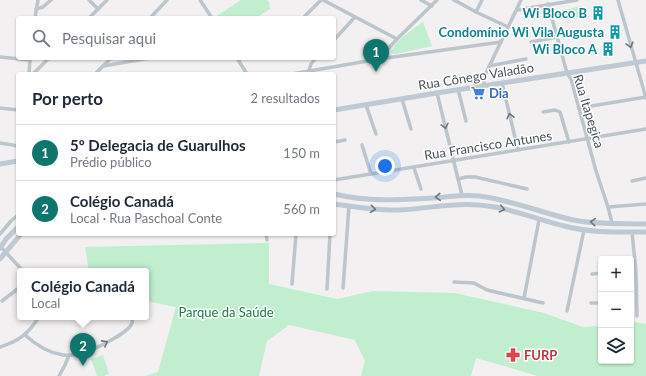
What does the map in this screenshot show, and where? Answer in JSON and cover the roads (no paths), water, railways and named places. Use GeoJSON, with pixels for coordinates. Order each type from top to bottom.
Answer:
{"type":"FeatureCollection","features":[{"type":"Feature","properties":{"kind":"main road","name":"Rua Cônego Valadão"},"geometry":{"type":"LineString","coordinates":[[336,110],[458,89],[646,61]]}},
{"type":"Feature","properties":{"kind":"main road"},"geometry":{"type":"LineString","coordinates":[[0,164],[16,162]]}},
{"type":"Feature","properties":{"kind":"main road"},"geometry":{"type":"LineString","coordinates":[[336,194],[357,199],[394,200],[475,195],[492,198],[575,220],[646,224]]}},
{"type":"Feature","properties":{"kind":"main road"},"geometry":{"type":"LineString","coordinates":[[336,204],[392,210],[464,204],[480,205],[503,208],[539,220],[584,230],[646,232]]}},
{"type":"Feature","properties":{"kind":"main road"},"geometry":{"type":"LineString","coordinates":[[0,247],[16,229]]}},
{"type":"Feature","properties":{"kind":"main road"},"geometry":{"type":"LineString","coordinates":[[0,259],[19,236]]}},
{"type":"Feature","properties":{"kind":"street"},"geometry":{"type":"LineString","coordinates":[[35,16],[38,0]]}},
{"type":"Feature","properties":{"kind":"street"},"geometry":{"type":"LineString","coordinates":[[36,10],[52,0]]}},
{"type":"Feature","properties":{"kind":"street"},"geometry":{"type":"LineString","coordinates":[[89,0],[98,9]]}},
{"type":"Feature","properties":{"kind":"street"},"geometry":{"type":"LineString","coordinates":[[91,16],[107,0]]}},
{"type":"Feature","properties":{"kind":"street"},"geometry":{"type":"LineString","coordinates":[[152,16],[167,0]]}},
{"type":"Feature","properties":{"kind":"street"},"geometry":{"type":"LineString","coordinates":[[200,0],[211,16]]}},
{"type":"Feature","properties":{"kind":"street"},"geometry":{"type":"LineString","coordinates":[[305,16],[322,0],[397,39]]}},
{"type":"Feature","properties":{"kind":"street"},"geometry":{"type":"LineString","coordinates":[[421,0],[432,6]]}},
{"type":"Feature","properties":{"kind":"street"},"geometry":{"type":"LineString","coordinates":[[379,59],[397,39],[438,0]]}},
{"type":"Feature","properties":{"kind":"street"},"geometry":{"type":"LineString","coordinates":[[454,0],[508,27]]}},
{"type":"Feature","properties":{"kind":"street"},"geometry":{"type":"LineString","coordinates":[[476,12],[482,0]]}},
{"type":"Feature","properties":{"kind":"street"},"geometry":{"type":"LineString","coordinates":[[484,86],[484,80],[489,66],[522,0]]}},
{"type":"Feature","properties":{"kind":"street"},"geometry":{"type":"LineString","coordinates":[[517,10],[577,0]]}},
{"type":"Feature","properties":{"kind":"street"},"geometry":{"type":"LineString","coordinates":[[579,108],[646,98],[618,0]]}},
{"type":"Feature","properties":{"kind":"street","name":"Rua Itapegica"},"geometry":{"type":"LineString","coordinates":[[548,4],[612,223]]}},
{"type":"Feature","properties":{"kind":"street"},"geometry":{"type":"LineString","coordinates":[[336,38],[355,17]]}},
{"type":"Feature","properties":{"kind":"street"},"geometry":{"type":"LineString","coordinates":[[531,42],[557,37]]}},
{"type":"Feature","properties":{"kind":"street"},"geometry":{"type":"LineString","coordinates":[[300,72],[379,59],[501,42]]}},
{"type":"Feature","properties":{"kind":"street"},"geometry":{"type":"LineString","coordinates":[[0,57],[16,58]]}},
{"type":"Feature","properties":{"kind":"street"},"geometry":{"type":"LineString","coordinates":[[489,66],[526,59]]}},
{"type":"Feature","properties":{"kind":"street"},"geometry":{"type":"LineString","coordinates":[[29,72],[30,60]]}},
{"type":"Feature","properties":{"kind":"street"},"geometry":{"type":"LineString","coordinates":[[35,72],[47,60]]}},
{"type":"Feature","properties":{"kind":"street"},"geometry":{"type":"LineString","coordinates":[[97,72],[109,60]]}},
{"type":"Feature","properties":{"kind":"street"},"geometry":{"type":"LineString","coordinates":[[103,66],[138,60]]}},
{"type":"Feature","properties":{"kind":"street"},"geometry":{"type":"LineString","coordinates":[[238,60],[246,72]]}},
{"type":"Feature","properties":{"kind":"street"},"geometry":{"type":"LineString","coordinates":[[309,70],[314,60]]}},
{"type":"Feature","properties":{"kind":"street"},"geometry":{"type":"LineString","coordinates":[[474,87],[486,73]]}},
{"type":"Feature","properties":{"kind":"street"},"geometry":{"type":"LineString","coordinates":[[502,83],[518,150]]}},
{"type":"Feature","properties":{"kind":"street"},"geometry":{"type":"LineString","coordinates":[[458,89],[466,121]]}},
{"type":"Feature","properties":{"kind":"street"},"geometry":{"type":"LineString","coordinates":[[437,93],[462,196]]}},
{"type":"Feature","properties":{"kind":"street"},"geometry":{"type":"LineString","coordinates":[[402,98],[411,129]]}},
{"type":"Feature","properties":{"kind":"street"},"geometry":{"type":"LineString","coordinates":[[366,105],[376,134]]}},
{"type":"Feature","properties":{"kind":"street"},"geometry":{"type":"LineString","coordinates":[[0,108],[16,110]]}},
{"type":"Feature","properties":{"kind":"street"},"geometry":{"type":"LineString","coordinates":[[544,112],[555,110],[560,112],[569,142]]}},
{"type":"Feature","properties":{"kind":"street","name":"Rua Francisco Antunes"},"geometry":{"type":"LineString","coordinates":[[336,180],[646,129]]}},
{"type":"Feature","properties":{"kind":"street"},"geometry":{"type":"LineString","coordinates":[[336,142],[344,140]]}},
{"type":"Feature","properties":{"kind":"street"},"geometry":{"type":"LineString","coordinates":[[0,143],[16,146]]}},
{"type":"Feature","properties":{"kind":"street"},"geometry":{"type":"LineString","coordinates":[[362,145],[371,174]]}},
{"type":"Feature","properties":{"kind":"street"},"geometry":{"type":"LineString","coordinates":[[414,168],[420,190]]}},
{"type":"Feature","properties":{"kind":"street"},"geometry":{"type":"LineString","coordinates":[[458,179],[475,177],[527,189]]}},
{"type":"Feature","properties":{"kind":"street"},"geometry":{"type":"LineString","coordinates":[[632,181],[646,178]]}},
{"type":"Feature","properties":{"kind":"street"},"geometry":{"type":"LineString","coordinates":[[608,207],[646,204]]}},
{"type":"Feature","properties":{"kind":"street"},"geometry":{"type":"LineString","coordinates":[[343,288],[349,206]]}},
{"type":"Feature","properties":{"kind":"street"},"geometry":{"type":"LineString","coordinates":[[0,234],[11,220],[16,216]]}},
{"type":"Feature","properties":{"kind":"street"},"geometry":{"type":"LineString","coordinates":[[524,298],[539,220]]}},
{"type":"Feature","properties":{"kind":"street"},"geometry":{"type":"LineString","coordinates":[[567,311],[584,230]]}},
{"type":"Feature","properties":{"kind":"street"},"geometry":{"type":"LineString","coordinates":[[632,232],[636,272],[637,316]]}},
{"type":"Feature","properties":{"kind":"street"},"geometry":{"type":"LineString","coordinates":[[266,236],[267,240]]}},
{"type":"Feature","properties":{"kind":"street"},"geometry":{"type":"LineString","coordinates":[[292,284],[296,236]]}},
{"type":"Feature","properties":{"kind":"street"},"geometry":{"type":"LineString","coordinates":[[327,289],[330,236]]}},
{"type":"Feature","properties":{"kind":"street"},"geometry":{"type":"LineString","coordinates":[[0,247],[20,268]]}},
{"type":"Feature","properties":{"kind":"street"},"geometry":{"type":"LineString","coordinates":[[592,274],[598,273]]}},
{"type":"Feature","properties":{"kind":"street"},"geometry":{"type":"LineString","coordinates":[[454,282],[474,283],[487,290],[543,303]]}},
{"type":"Feature","properties":{"kind":"street"},"geometry":{"type":"LineString","coordinates":[[2,301],[17,289]]}},
{"type":"Feature","properties":{"kind":"street"},"geometry":{"type":"LineString","coordinates":[[591,303],[598,303]]}},
{"type":"Feature","properties":{"kind":"street"},"geometry":{"type":"LineString","coordinates":[[0,347],[14,342],[25,335],[37,320]]}},
{"type":"Feature","properties":{"kind":"street"},"geometry":{"type":"LineString","coordinates":[[25,335],[48,351],[69,355],[98,347],[127,330],[131,326],[132,320]]}},
{"type":"Feature","properties":{"kind":"street"},"geometry":{"type":"LineString","coordinates":[[59,376],[69,355]]}},
{"type":"Feature","properties":{"kind":"place","name":"Wi Bloco B"},"geometry":{"type":"Point","coordinates":[598,13]}},
{"type":"Feature","properties":{"kind":"place","name":"Condomínio Wi Vila Augusta"},"geometry":{"type":"Point","coordinates":[615,32]}},
{"type":"Feature","properties":{"kind":"place","name":"Wi Bloco A"},"geometry":{"type":"Point","coordinates":[608,49]}},
{"type":"Feature","properties":{"kind":"place","name":"5º Delegacia de Guarulhos"},"geometry":{"type":"Point","coordinates":[376,72]}},
{"type":"Feature","properties":{"kind":"place","name":"Dia"},"geometry":{"type":"Point","coordinates":[478,93]}},
{"type":"Feature","properties":{"kind":"place","name":"FURP"},"geometry":{"type":"Point","coordinates":[513,355]}},
{"type":"Feature","properties":{"kind":"place","name":"Colégio Canadá"},"geometry":{"type":"Point","coordinates":[83,366]}},
{"type":"Feature","properties":{"kind":"park label","name":"Parque da Saúde"},"geometry":{"type":"Point","coordinates":[226,312]}}]}
